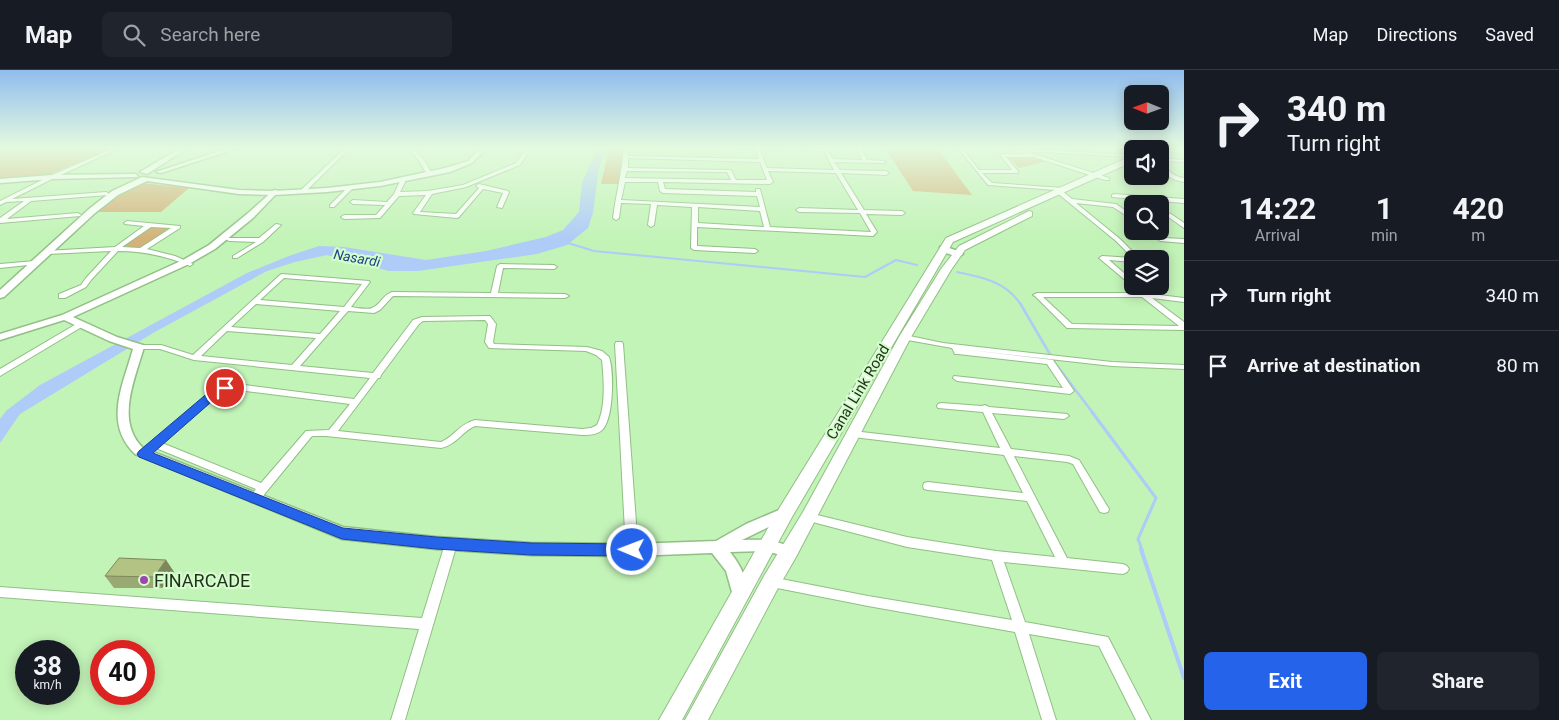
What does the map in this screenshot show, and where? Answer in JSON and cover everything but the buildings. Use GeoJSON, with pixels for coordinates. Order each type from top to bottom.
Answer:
{"type":"FeatureCollection","features":[{"type":"Feature","properties":{"kind":"main road"},"geometry":{"type":"LineString","coordinates":[[0,295],[78,216],[106,194],[133,178]]}},
{"type":"Feature","properties":{"kind":"main road"},"geometry":{"type":"LineString","coordinates":[[0,288],[47,252],[104,202],[143,178]]}},
{"type":"Feature","properties":{"kind":"main road"},"geometry":{"type":"LineString","coordinates":[[154,178],[220,190],[275,192],[350,188],[410,178]]}},
{"type":"Feature","properties":{"kind":"main road"},"geometry":{"type":"LineString","coordinates":[[181,178],[215,186],[275,192]]}},
{"type":"Feature","properties":{"kind":"main road"},"geometry":{"type":"LineString","coordinates":[[302,191],[398,178]]}},
{"type":"Feature","properties":{"kind":"main road","name":"Canal Link Road"},"geometry":{"type":"LineString","coordinates":[[670,720],[786,512],[949,240],[1101,178]]}},
{"type":"Feature","properties":{"kind":"main road","name":"Canal Link Road"},"geometry":{"type":"LineString","coordinates":[[696,720],[771,582],[790,552],[905,337],[946,269],[962,248],[1064,194]]}},
{"type":"Feature","properties":{"kind":"main road"},"geometry":{"type":"LineString","coordinates":[[943,249],[958,254]]}},
{"type":"Feature","properties":{"kind":"street"},"geometry":{"type":"LineString","coordinates":[[0,181],[35,178]]}},
{"type":"Feature","properties":{"kind":"street"},"geometry":{"type":"LineString","coordinates":[[1,202],[49,178]]}},
{"type":"Feature","properties":{"kind":"street"},"geometry":{"type":"LineString","coordinates":[[302,191],[316,178]]}},
{"type":"Feature","properties":{"kind":"street"},"geometry":{"type":"LineString","coordinates":[[397,194],[430,193],[472,183],[483,178]]}},
{"type":"Feature","properties":{"kind":"street"},"geometry":{"type":"LineString","coordinates":[[733,178],[735,182]]}},
{"type":"Feature","properties":{"kind":"street"},"geometry":{"type":"LineString","coordinates":[[616,218],[623,180],[756,182],[771,181],[770,178]]}},
{"type":"Feature","properties":{"kind":"street"},"geometry":{"type":"LineString","coordinates":[[694,225],[873,234],[874,232],[843,178]]}},
{"type":"Feature","properties":{"kind":"street"},"geometry":{"type":"LineString","coordinates":[[985,178],[990,184],[1064,194],[1114,205],[1124,211]]}},
{"type":"Feature","properties":{"kind":"street"},"geometry":{"type":"LineString","coordinates":[[344,217],[378,218],[397,194],[403,180]]}},
{"type":"Feature","properties":{"kind":"street"},"geometry":{"type":"LineString","coordinates":[[660,180],[663,191],[759,194]]}},
{"type":"Feature","properties":{"kind":"street"},"geometry":{"type":"LineString","coordinates":[[1176,180],[1184,180]]}},
{"type":"Feature","properties":{"kind":"street"},"geometry":{"type":"LineString","coordinates":[[1176,180],[1184,186]]}},
{"type":"Feature","properties":{"kind":"street"},"geometry":{"type":"LineString","coordinates":[[756,182],[768,229]]}},
{"type":"Feature","properties":{"kind":"street"},"geometry":{"type":"LineString","coordinates":[[472,183],[506,192],[500,207]]}},
{"type":"Feature","properties":{"kind":"street"},"geometry":{"type":"LineString","coordinates":[[430,193],[416,213],[457,216],[482,187]]}},
{"type":"Feature","properties":{"kind":"street"},"geometry":{"type":"LineString","coordinates":[[332,206],[350,188]]}},
{"type":"Feature","properties":{"kind":"street"},"geometry":{"type":"LineString","coordinates":[[47,252],[118,247],[141,250],[188,263],[212,247],[250,216],[275,192]]}},
{"type":"Feature","properties":{"kind":"street"},"geometry":{"type":"LineString","coordinates":[[1,202],[106,194]]}},
{"type":"Feature","properties":{"kind":"street"},"geometry":{"type":"LineString","coordinates":[[1064,194],[1127,250]]}},
{"type":"Feature","properties":{"kind":"street"},"geometry":{"type":"LineString","coordinates":[[1114,196],[1184,201]]}},
{"type":"Feature","properties":{"kind":"street"},"geometry":{"type":"LineString","coordinates":[[29,200],[0,221],[78,216]]}},
{"type":"Feature","properties":{"kind":"street"},"geometry":{"type":"LineString","coordinates":[[353,202],[389,204]]}},
{"type":"Feature","properties":{"kind":"street"},"geometry":{"type":"LineString","coordinates":[[618,202],[763,209]]}},
{"type":"Feature","properties":{"kind":"street"},"geometry":{"type":"LineString","coordinates":[[651,225],[654,203]]}},
{"type":"Feature","properties":{"kind":"street"},"geometry":{"type":"LineString","coordinates":[[695,206],[694,248],[755,251]]}},
{"type":"Feature","properties":{"kind":"street"},"geometry":{"type":"LineString","coordinates":[[799,210],[902,212]]}},
{"type":"Feature","properties":{"kind":"street"},"geometry":{"type":"LineString","coordinates":[[1169,215],[1184,226]]}},
{"type":"Feature","properties":{"kind":"street"},"geometry":{"type":"LineString","coordinates":[[0,342],[120,298],[188,263],[229,239],[246,223],[250,216]]}},
{"type":"Feature","properties":{"kind":"street"},"geometry":{"type":"LineString","coordinates":[[127,223],[178,227],[141,250]]}},
{"type":"Feature","properties":{"kind":"street"},"geometry":{"type":"LineString","coordinates":[[62,296],[84,286],[88,279],[118,247],[148,225]]}},
{"type":"Feature","properties":{"kind":"street"},"geometry":{"type":"LineString","coordinates":[[235,257],[261,240],[278,225]]}},
{"type":"Feature","properties":{"kind":"street"},"geometry":{"type":"LineString","coordinates":[[229,239],[261,240]]}},
{"type":"Feature","properties":{"kind":"street"},"geometry":{"type":"LineString","coordinates":[[1162,240],[1184,241]]}},
{"type":"Feature","properties":{"kind":"street"},"geometry":{"type":"LineString","coordinates":[[1124,259],[1102,258],[1124,276]]}},
{"type":"Feature","properties":{"kind":"street"},"geometry":{"type":"LineString","coordinates":[[0,266],[31,264]]}},
{"type":"Feature","properties":{"kind":"street"},"geometry":{"type":"LineString","coordinates":[[494,294],[500,266],[554,267]]}},
{"type":"Feature","properties":{"kind":"street"},"geometry":{"type":"LineString","coordinates":[[194,358],[284,276],[367,282],[294,368]]}},
{"type":"Feature","properties":{"kind":"street"},"geometry":{"type":"LineString","coordinates":[[254,302],[373,311],[392,294],[565,296]]}},
{"type":"Feature","properties":{"kind":"street"},"geometry":{"type":"LineString","coordinates":[[1124,295],[1037,295],[1070,326],[1184,327]]}},
{"type":"Feature","properties":{"kind":"street"},"geometry":{"type":"LineString","coordinates":[[1143,295],[1184,300]]}},
{"type":"Feature","properties":{"kind":"street"},"geometry":{"type":"LineString","coordinates":[[1143,295],[1184,327]]}},
{"type":"Feature","properties":{"kind":"street"},"geometry":{"type":"LineString","coordinates":[[0,337],[68,318],[114,339],[139,347],[161,347],[194,358],[377,376]]}},
{"type":"Feature","properties":{"kind":"street"},"geometry":{"type":"LineString","coordinates":[[259,493],[307,435],[313,433],[441,445],[452,441],[457,433],[469,424],[588,432],[600,428],[606,416],[607,363],[603,356],[587,350],[492,346],[489,342],[492,324],[487,318],[422,319],[416,322],[377,376],[331,434]]}},
{"type":"Feature","properties":{"kind":"street"},"geometry":{"type":"LineString","coordinates":[[0,373],[81,325]]}},
{"type":"Feature","properties":{"kind":"street"},"geometry":{"type":"LineString","coordinates":[[226,329],[322,336]]}},
{"type":"Feature","properties":{"kind":"street"},"geometry":{"type":"LineString","coordinates":[[905,337],[1039,358],[1184,368]]}},
{"type":"Feature","properties":{"kind":"street"},"geometry":{"type":"LineString","coordinates":[[619,344],[632,550]]}},
{"type":"Feature","properties":{"kind":"street"},"geometry":{"type":"LineString","coordinates":[[139,347],[124,408],[124,425],[128,440],[143,454],[259,493]]}},
{"type":"Feature","properties":{"kind":"street"},"geometry":{"type":"LineString","coordinates":[[957,378],[1070,391],[1050,362],[1039,358]]}},
{"type":"Feature","properties":{"kind":"street"},"geometry":{"type":"LineString","coordinates":[[143,454],[214,394],[225,388],[237,387],[356,402]]}},
{"type":"Feature","properties":{"kind":"street"},"geometry":{"type":"LineString","coordinates":[[941,406],[985,408],[1064,416]]}},
{"type":"Feature","properties":{"kind":"street"},"geometry":{"type":"LineString","coordinates":[[985,408],[1064,564]]}},
{"type":"Feature","properties":{"kind":"street"},"geometry":{"type":"LineString","coordinates":[[852,434],[1007,450],[1073,460],[1104,509]]}},
{"type":"Feature","properties":{"kind":"street"},"geometry":{"type":"LineString","coordinates":[[155,444],[337,532],[451,544],[531,549],[632,550],[767,546],[790,552]]}},
{"type":"Feature","properties":{"kind":"street"},"geometry":{"type":"LineString","coordinates":[[928,486],[1031,498]]}},
{"type":"Feature","properties":{"kind":"street"},"geometry":{"type":"LineString","coordinates":[[716,548],[750,528],[786,512]]}},
{"type":"Feature","properties":{"kind":"street"},"geometry":{"type":"LineString","coordinates":[[809,517],[907,542],[996,556],[1123,569]]}},
{"type":"Feature","properties":{"kind":"street"},"geometry":{"type":"LineString","coordinates":[[398,720],[451,544]]}},
{"type":"Feature","properties":{"kind":"street"},"geometry":{"type":"LineString","coordinates":[[716,548],[731,563],[736,572],[739,596]]}},
{"type":"Feature","properties":{"kind":"street"},"geometry":{"type":"LineString","coordinates":[[996,556],[1049,720]]}},
{"type":"Feature","properties":{"kind":"street"},"geometry":{"type":"LineString","coordinates":[[771,582],[868,601],[1103,641],[1144,720]]}},
{"type":"Feature","properties":{"kind":"street"},"geometry":{"type":"LineString","coordinates":[[0,592],[426,624]]}},
{"type":"Feature","properties":{"kind":"shaded area"},"geometry":{"type":"Polygon","coordinates":[[[602,178],[620,178],[619,184],[601,184],[602,178]]]}},
{"type":"Feature","properties":{"kind":"shaded area"},"geometry":{"type":"Polygon","coordinates":[[[905,178],[960,178],[972,195],[913,191],[905,178]]]}},
{"type":"Feature","properties":{"kind":"shaded area"},"geometry":{"type":"Polygon","coordinates":[[[143,183],[189,188],[161,212],[94,212],[125,190],[143,183]]]}},
{"type":"Feature","properties":{"kind":"shaded area"},"geometry":{"type":"Polygon","coordinates":[[[148,227],[179,227],[166,238],[149,246],[139,248],[122,245],[148,227]]]}},
{"type":"Feature","properties":{"kind":"water","name":"Nasardi"},"geometry":{"type":"Polygon","coordinates":[[[584,178],[598,178],[593,213],[588,228],[567,245],[537,254],[418,271],[389,271],[327,255],[267,271],[153,333],[20,414],[0,443],[0,419],[6,411],[40,385],[247,273],[319,246],[344,247],[426,260],[486,251],[546,237],[563,230],[579,212],[584,178]]]}},
{"type":"Feature","properties":{"kind":"waterway"},"geometry":{"type":"LineString","coordinates":[[568,243],[594,251],[865,277],[896,260],[917,265]]}},
{"type":"Feature","properties":{"kind":"waterway"},"geometry":{"type":"LineString","coordinates":[[957,272],[976,276],[1001,286],[1009,291],[1021,305]]}},
{"type":"Feature","properties":{"kind":"waterway"},"geometry":{"type":"LineString","coordinates":[[1020,303],[1055,363],[1093,413]]}},
{"type":"Feature","properties":{"kind":"waterway"},"geometry":{"type":"LineString","coordinates":[[1092,412],[1156,498],[1138,539],[1142,550]]}},
{"type":"Feature","properties":{"kind":"waterway"},"geometry":{"type":"LineString","coordinates":[[1141,549],[1184,678]]}},
{"type":"Feature","properties":{"kind":"place","name":"FINARCADE"},"geometry":{"type":"Point","coordinates":[144,580]}},
{"type":"Feature","properties":{"kind":"route"},"geometry":{"type":"LineString","coordinates":[[225,388],[214,394],[143,454],[342,533],[436,543],[531,549],[632,550]]}}]}
